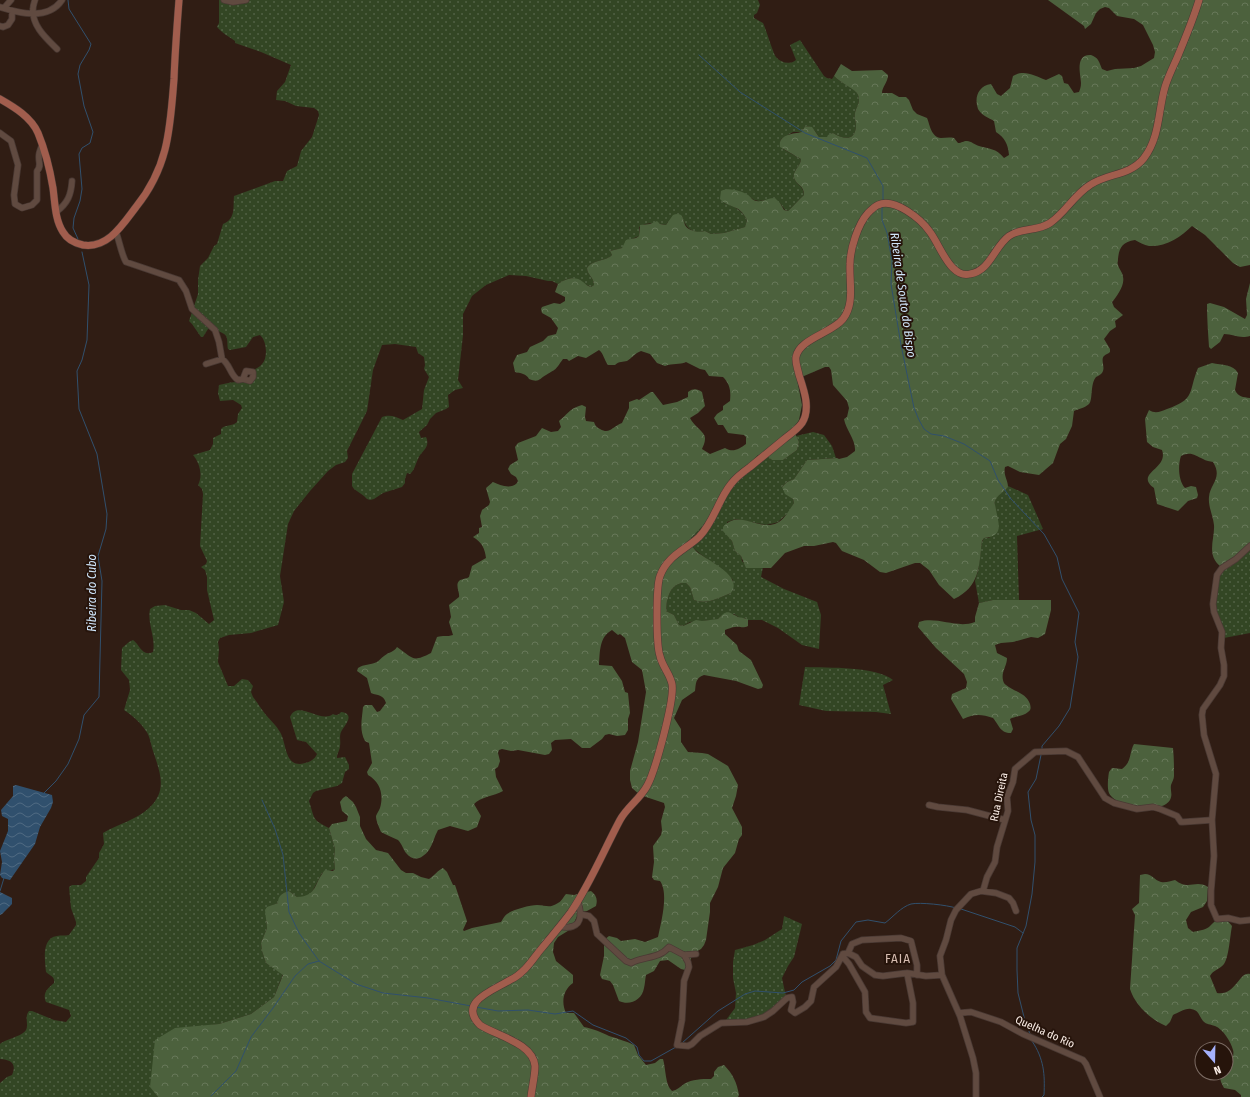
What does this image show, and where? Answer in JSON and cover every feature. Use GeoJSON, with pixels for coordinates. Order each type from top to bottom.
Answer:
{"type":"FeatureCollection","features":[{"type":"Feature","properties":{"kind":"main road"},"geometry":{"type":"LineString","coordinates":[[0,99],[26,117],[38,132],[50,175],[58,221],[63,233],[68,239],[76,244],[94,245],[103,242],[116,232],[145,196],[154,181],[164,156],[170,127],[179,0]]}},
{"type":"Feature","properties":{"kind":"main road"},"geometry":{"type":"LineString","coordinates":[[531,1097],[534,1066],[530,1054],[520,1045],[480,1025],[473,1015],[472,1009],[475,1002],[480,997],[512,979],[524,969],[560,926],[578,900],[624,813],[640,796],[650,779],[670,710],[673,693],[672,686],[660,657],[657,644],[659,578],[665,566],[676,553],[704,531],[731,484],[738,476],[795,430],[804,419],[806,411],[805,397],[796,365],[797,354],[805,344],[835,326],[842,320],[847,312],[851,293],[849,262],[850,251],[865,216],[878,204],[886,203],[895,205],[922,222],[951,266],[956,271],[962,274],[971,274],[981,270],[1009,236],[1018,231],[1038,229],[1048,225],[1058,217],[1085,188],[1092,183],[1132,168],[1140,163],[1153,143],[1165,86],[1199,0]]}},
{"type":"Feature","properties":{"kind":"street"},"geometry":{"type":"LineString","coordinates":[[2,8],[11,0]]}},
{"type":"Feature","properties":{"kind":"street"},"geometry":{"type":"LineString","coordinates":[[35,0],[33,10],[36,24],[41,34],[57,49]]}},
{"type":"Feature","properties":{"kind":"street"},"geometry":{"type":"LineString","coordinates":[[224,0],[233,2],[246,0]]}},
{"type":"Feature","properties":{"kind":"street"},"geometry":{"type":"LineString","coordinates":[[2,8],[23,14],[34,14],[47,11],[60,2]]}},
{"type":"Feature","properties":{"kind":"street"},"geometry":{"type":"LineString","coordinates":[[0,26],[3,27],[8,25],[12,19],[12,10]]}},
{"type":"Feature","properties":{"kind":"street"},"geometry":{"type":"LineString","coordinates":[[0,133],[12,142],[18,165],[14,195],[16,204],[22,208],[32,205],[37,200],[36,171],[39,169],[40,165],[39,155],[42,145]]}},
{"type":"Feature","properties":{"kind":"street"},"geometry":{"type":"LineString","coordinates":[[56,212],[71,196],[72,181]]}},
{"type":"Feature","properties":{"kind":"street"},"geometry":{"type":"LineString","coordinates":[[116,232],[122,248],[123,259],[126,262],[179,280],[186,291],[192,309],[215,330],[222,359],[226,362],[233,377],[238,380],[243,379]]}},
{"type":"Feature","properties":{"kind":"street"},"geometry":{"type":"LineString","coordinates":[[206,364],[222,359]]}},
{"type":"Feature","properties":{"kind":"street"},"geometry":{"type":"LineString","coordinates":[[1250,546],[1236,559],[1219,571],[1213,604],[1214,612],[1222,632],[1221,648],[1224,676],[1220,685],[1205,706],[1202,715],[1204,735],[1216,774],[1212,820],[1214,850],[1211,899],[1215,917],[1218,919],[1228,918],[1250,920]]}},
{"type":"Feature","properties":{"kind":"street","name":"Rua Direita"},"geometry":{"type":"LineString","coordinates":[[983,891],[987,877],[995,862],[997,847],[1008,811],[1007,797],[1016,768],[1035,752],[1062,751],[1074,754],[1080,760],[1105,798],[1110,802],[1137,809],[1152,807],[1160,809],[1177,816],[1183,822],[1212,820]]}},
{"type":"Feature","properties":{"kind":"street"},"geometry":{"type":"LineString","coordinates":[[929,805],[967,810],[1005,820]]}},
{"type":"Feature","properties":{"kind":"street"},"geometry":{"type":"LineString","coordinates":[[976,1097],[976,1073],[973,1058],[959,1013],[942,975],[940,956],[951,920],[956,910],[971,894],[983,891],[996,893],[1009,898],[1016,911]]}},
{"type":"Feature","properties":{"kind":"street"},"geometry":{"type":"LineString","coordinates":[[560,926],[565,928],[577,924],[580,917],[578,900]]}},
{"type":"Feature","properties":{"kind":"street"},"geometry":{"type":"LineString","coordinates":[[580,914],[589,916],[594,921],[597,934],[626,961],[631,963],[646,957],[658,955],[669,947],[684,955],[688,962],[688,967],[684,981],[682,1020],[677,1045],[688,1046],[700,1036],[721,1023],[747,1022],[764,1017],[787,998],[792,997],[794,1002],[791,1010],[795,1013],[811,1001],[814,986],[836,967],[852,944],[862,940],[900,938],[911,941],[917,965],[917,975]]}},
{"type":"Feature","properties":{"kind":"street"},"geometry":{"type":"LineString","coordinates":[[846,953],[856,957],[862,966],[875,975],[883,976],[907,973],[926,976],[942,975]]}},
{"type":"Feature","properties":{"kind":"street"},"geometry":{"type":"LineString","coordinates":[[846,953],[844,958],[865,992],[866,1012],[870,1018],[906,1023],[913,1022],[913,1003],[907,973]]}},
{"type":"Feature","properties":{"kind":"street"},"geometry":{"type":"LineString","coordinates":[[684,955],[696,954]]}},
{"type":"Feature","properties":{"kind":"street","name":"Quelha do Rio"},"geometry":{"type":"LineString","coordinates":[[959,1013],[971,1012],[1001,1022],[1023,1034],[1083,1060],[1100,1097]]}},
{"type":"Feature","properties":{"kind":"green space"},"geometry":{"type":"Polygon","coordinates":[[[219,0],[237,0],[245,2],[250,0],[758,0],[760,5],[757,13],[754,15],[754,18],[763,23],[775,55],[778,59],[788,63],[794,62],[796,60],[790,45],[800,40],[824,76],[832,79],[834,76],[857,92],[859,103],[855,115],[856,126],[853,135],[848,138],[841,137],[833,133],[827,137],[819,137],[812,128],[805,126],[802,132],[793,132],[781,139],[780,145],[783,149],[801,159],[800,164],[795,171],[794,178],[802,189],[804,195],[788,211],[785,210],[780,203],[765,200],[754,200],[747,195],[736,191],[724,203],[734,207],[743,214],[747,220],[745,227],[724,233],[711,234],[705,231],[696,232],[687,227],[682,216],[668,222],[666,225],[652,223],[642,225],[639,227],[639,236],[632,239],[622,248],[610,251],[612,255],[606,259],[592,263],[587,268],[594,282],[594,285],[591,287],[575,279],[568,279],[558,284],[552,281],[526,276],[509,275],[486,285],[472,296],[463,314],[463,335],[458,380],[463,388],[455,390],[448,395],[449,407],[436,413],[427,425],[419,432],[421,438],[426,437],[427,444],[419,456],[412,472],[410,474],[407,473],[405,483],[402,487],[383,493],[370,500],[354,489],[352,486],[352,474],[382,417],[390,416],[403,420],[422,409],[424,390],[429,377],[424,369],[424,357],[418,353],[416,347],[395,344],[382,345],[373,370],[367,411],[347,451],[348,458],[345,462],[336,465],[328,471],[294,511],[288,524],[280,576],[284,602],[278,625],[251,633],[229,635],[220,638],[218,642],[218,662],[228,686],[234,686],[242,679],[248,680],[253,686],[251,692],[253,697],[280,732],[287,754],[293,762],[298,764],[307,763],[314,759],[317,754],[306,742],[297,740],[290,717],[294,712],[298,710],[328,716],[333,714],[337,715],[341,712],[346,713],[349,718],[340,734],[340,747],[337,758],[345,757],[349,765],[349,769],[345,772],[342,783],[337,786],[316,791],[313,793],[309,801],[314,818],[319,823],[329,828],[335,849],[335,869],[322,873],[311,894],[305,897],[297,897],[289,891],[282,894],[278,903],[273,905],[266,917],[267,928],[261,943],[262,951],[266,963],[283,974],[274,997],[251,1014],[219,1024],[197,1027],[150,1086],[158,1097],[0,1097],[0,1083],[12,1075],[14,1068],[10,1061],[0,1059],[0,1044],[18,1036],[26,1030],[29,1011],[54,1020],[66,1022],[71,1016],[69,1010],[46,1002],[45,999],[46,991],[54,983],[53,977],[46,972],[46,945],[52,938],[69,935],[76,925],[71,908],[69,887],[72,885],[81,885],[86,881],[86,877],[99,858],[99,853],[104,844],[103,833],[133,819],[144,812],[155,802],[159,795],[161,781],[160,774],[148,735],[139,722],[124,710],[130,690],[129,680],[121,670],[122,648],[133,640],[144,652],[153,652],[154,646],[149,615],[150,609],[155,606],[165,605],[181,610],[189,610],[196,613],[209,624],[214,620],[207,590],[207,577],[205,570],[201,567],[206,564],[207,561],[200,546],[203,494],[202,489],[198,485],[200,481],[200,470],[193,455],[210,450],[213,444],[213,438],[221,434],[221,429],[224,426],[237,422],[238,414],[242,408],[241,405],[233,400],[220,401],[218,393],[219,385],[234,382],[250,382],[254,370],[264,361],[266,350],[264,341],[260,335],[253,337],[246,347],[230,350],[228,349],[226,336],[220,332],[208,329],[203,337],[201,337],[189,321],[198,294],[200,266],[208,258],[214,246],[217,244],[223,224],[232,216],[234,196],[275,181],[283,181],[287,171],[297,166],[301,151],[312,137],[319,115],[318,111],[314,108],[296,106],[285,101],[276,100],[277,91],[285,82],[291,65],[235,43],[235,41],[221,31],[217,27],[219,23],[219,0]]]}},
{"type":"Feature","properties":{"kind":"green space"},"geometry":{"type":"Polygon","coordinates":[[[1048,0],[1250,0],[1250,265],[1240,267],[1233,263],[1205,235],[1192,226],[1183,234],[1161,245],[1149,246],[1135,240],[1127,242],[1122,246],[1119,252],[1118,263],[1123,276],[1123,283],[1112,302],[1114,307],[1123,315],[1115,321],[1116,327],[1110,331],[1104,339],[1110,349],[1110,352],[1103,358],[1102,372],[1094,380],[1090,402],[1086,406],[1074,411],[1072,426],[1066,439],[1060,444],[1053,463],[1039,475],[1020,472],[1008,466],[1005,467],[1008,487],[997,497],[995,502],[999,529],[995,535],[984,538],[982,541],[977,575],[969,588],[963,594],[954,599],[939,585],[929,570],[920,563],[915,563],[886,573],[880,572],[864,560],[842,551],[836,543],[833,542],[814,546],[804,546],[785,553],[771,568],[746,568],[741,556],[735,551],[732,541],[723,531],[723,527],[729,522],[736,520],[763,525],[777,523],[785,517],[794,503],[793,499],[785,494],[782,487],[787,482],[794,479],[807,460],[839,459],[847,457],[855,451],[854,443],[844,419],[847,417],[849,408],[847,401],[833,385],[831,370],[829,367],[825,367],[797,379],[802,405],[799,420],[793,429],[799,442],[797,450],[783,460],[772,460],[764,454],[758,455],[747,466],[712,516],[691,538],[690,544],[696,551],[729,574],[733,580],[734,586],[731,593],[703,602],[694,600],[690,587],[686,583],[682,583],[676,585],[672,589],[669,595],[666,611],[674,615],[679,625],[683,626],[696,620],[702,621],[718,619],[727,612],[738,617],[748,619],[748,626],[730,628],[725,630],[725,634],[737,645],[739,651],[751,660],[763,685],[762,688],[758,689],[736,681],[704,675],[701,676],[697,680],[695,691],[682,700],[674,718],[681,729],[681,742],[688,752],[708,754],[728,766],[738,785],[732,808],[742,827],[742,835],[739,839],[735,853],[723,868],[718,887],[710,903],[706,940],[704,945],[701,949],[692,954],[690,963],[685,970],[668,960],[660,961],[654,971],[646,975],[643,992],[638,999],[627,1003],[619,1001],[613,985],[610,981],[602,979],[600,975],[604,956],[604,940],[609,936],[617,938],[621,941],[635,939],[645,942],[658,937],[664,900],[663,886],[660,881],[654,880],[652,877],[654,862],[653,846],[661,835],[661,821],[665,807],[664,803],[640,795],[632,788],[630,780],[630,771],[638,742],[646,692],[642,670],[632,662],[625,638],[612,630],[608,633],[602,641],[599,665],[612,666],[622,681],[625,692],[628,693],[630,713],[628,719],[628,730],[625,735],[605,735],[590,748],[582,748],[571,739],[555,740],[551,743],[552,750],[549,754],[545,755],[518,750],[499,750],[498,753],[500,761],[498,767],[495,769],[496,777],[503,791],[474,804],[481,816],[477,827],[468,831],[450,826],[438,830],[429,850],[421,857],[415,859],[406,853],[398,840],[381,832],[377,822],[376,816],[380,808],[382,798],[376,781],[368,775],[367,772],[372,763],[369,743],[365,741],[361,729],[363,707],[365,705],[372,705],[377,712],[380,711],[386,703],[382,697],[371,693],[367,678],[357,671],[358,668],[377,662],[397,647],[413,658],[420,658],[431,653],[437,637],[453,635],[449,622],[451,617],[449,605],[459,597],[458,583],[460,580],[469,577],[472,566],[486,558],[485,552],[479,541],[473,537],[479,533],[479,528],[482,527],[480,516],[482,510],[489,505],[490,502],[486,488],[493,482],[508,487],[517,483],[518,481],[516,477],[511,474],[508,469],[510,465],[518,460],[515,447],[518,443],[536,436],[542,428],[551,432],[558,431],[561,427],[559,421],[574,408],[582,405],[586,407],[586,421],[594,422],[595,425],[603,431],[609,431],[622,423],[629,408],[629,402],[637,399],[639,400],[653,392],[663,405],[677,402],[688,397],[688,392],[694,389],[702,392],[705,406],[690,418],[705,436],[705,442],[702,449],[710,454],[725,448],[736,450],[746,444],[746,437],[744,435],[728,433],[723,425],[718,425],[714,418],[723,410],[723,406],[730,401],[730,388],[727,382],[723,377],[709,376],[705,370],[686,362],[665,366],[657,363],[650,354],[641,351],[627,361],[620,362],[615,365],[608,365],[599,350],[586,358],[578,356],[569,361],[567,359],[563,359],[555,370],[537,381],[529,379],[521,373],[515,372],[513,363],[517,355],[527,352],[530,347],[543,341],[548,336],[556,334],[558,328],[551,318],[542,313],[541,309],[542,307],[554,303],[560,304],[565,301],[565,297],[555,292],[558,284],[567,279],[573,278],[580,280],[590,287],[594,285],[587,268],[592,263],[606,259],[612,255],[610,251],[622,248],[626,240],[639,236],[640,225],[650,224],[657,221],[660,224],[666,225],[673,215],[680,214],[686,227],[696,232],[705,231],[711,234],[724,233],[745,227],[747,220],[741,211],[720,199],[721,191],[724,190],[731,189],[742,192],[756,201],[775,198],[784,210],[788,211],[804,195],[802,187],[795,181],[794,178],[795,171],[801,162],[801,159],[780,147],[781,139],[787,135],[802,132],[805,126],[812,127],[819,137],[827,137],[833,133],[844,138],[848,138],[853,135],[855,131],[855,115],[859,98],[854,90],[834,76],[841,64],[852,71],[882,70],[888,75],[882,93],[892,93],[899,97],[906,97],[917,114],[927,118],[931,130],[935,135],[941,138],[954,138],[958,143],[966,141],[989,148],[1004,158],[1009,155],[1006,142],[996,132],[994,121],[983,115],[978,109],[977,97],[978,93],[983,87],[991,84],[997,94],[1001,96],[1010,88],[1013,76],[1017,74],[1030,74],[1046,80],[1059,74],[1062,76],[1064,83],[1068,84],[1074,93],[1079,92],[1080,89],[1080,62],[1082,58],[1086,56],[1091,55],[1095,57],[1099,61],[1102,69],[1107,71],[1134,68],[1141,66],[1154,58],[1155,52],[1153,45],[1143,25],[1134,19],[1117,16],[1109,8],[1105,7],[1096,13],[1091,24],[1085,29],[1084,26],[1048,0]]]}},
{"type":"Feature","properties":{"kind":"green space"},"geometry":{"type":"Polygon","coordinates":[[[1250,283],[1250,336],[1243,337],[1224,334],[1220,342],[1211,349],[1209,347],[1207,304],[1210,303],[1224,307],[1245,319],[1247,315],[1246,299],[1250,283]]]}},
{"type":"Feature","properties":{"kind":"green space"},"geometry":{"type":"Polygon","coordinates":[[[1212,363],[1227,365],[1236,370],[1238,373],[1235,390],[1236,392],[1243,397],[1250,398],[1250,547],[1226,564],[1220,566],[1213,556],[1212,551],[1214,525],[1209,504],[1209,497],[1217,472],[1213,462],[1192,454],[1181,456],[1179,468],[1181,481],[1185,488],[1191,486],[1196,487],[1198,495],[1197,498],[1188,501],[1178,511],[1157,504],[1154,488],[1149,483],[1148,478],[1161,462],[1163,456],[1162,450],[1153,447],[1147,442],[1145,419],[1149,410],[1153,412],[1160,412],[1183,402],[1190,394],[1198,368],[1212,363]]]}},
{"type":"Feature","properties":{"kind":"green space"},"geometry":{"type":"Polygon","coordinates":[[[813,432],[824,435],[832,446],[836,458],[807,460],[794,479],[787,482],[782,487],[793,499],[794,503],[789,512],[778,522],[766,525],[736,519],[727,522],[727,535],[732,541],[735,551],[741,556],[742,561],[749,568],[763,567],[761,577],[784,589],[817,602],[821,615],[819,649],[802,645],[778,628],[762,620],[748,620],[745,618],[740,618],[734,614],[721,616],[715,620],[690,622],[683,626],[679,625],[674,615],[666,611],[669,595],[676,585],[686,583],[690,587],[694,600],[703,602],[717,599],[731,593],[733,580],[723,570],[700,554],[690,544],[691,538],[712,516],[747,466],[758,455],[764,454],[772,460],[783,460],[797,450],[799,442],[796,436],[813,432]]]}},
{"type":"Feature","properties":{"kind":"green space"},"geometry":{"type":"Polygon","coordinates":[[[1008,486],[1028,495],[1043,529],[1017,536],[1019,600],[993,600],[979,603],[975,581],[982,542],[984,538],[989,538],[998,525],[995,500],[997,496],[1008,486]]]}},
{"type":"Feature","properties":{"kind":"green space"},"geometry":{"type":"Polygon","coordinates":[[[1250,547],[1250,633],[1224,638],[1213,606],[1221,566],[1250,547]]]}},
{"type":"Feature","properties":{"kind":"green space"},"geometry":{"type":"Polygon","coordinates":[[[993,600],[1051,600],[1051,610],[1045,634],[1038,638],[1031,637],[995,645],[997,653],[1007,658],[1003,674],[1004,683],[1026,697],[1031,708],[1026,713],[1010,719],[1013,729],[1011,733],[1004,732],[993,718],[974,715],[963,719],[951,699],[952,694],[966,688],[967,682],[964,674],[936,648],[918,627],[919,622],[933,620],[961,624],[975,622],[979,603],[993,600]]]}},
{"type":"Feature","properties":{"kind":"green space"},"geometry":{"type":"Polygon","coordinates":[[[805,667],[864,670],[885,675],[893,680],[883,685],[891,714],[876,712],[826,711],[799,705],[805,667]]]}},
{"type":"Feature","properties":{"kind":"green space"},"geometry":{"type":"Polygon","coordinates":[[[1134,744],[1173,748],[1174,776],[1171,785],[1170,800],[1165,805],[1149,808],[1129,806],[1120,803],[1109,793],[1109,772],[1112,768],[1122,769],[1125,766],[1129,760],[1134,744]]]}},
{"type":"Feature","properties":{"kind":"green space"},"geometry":{"type":"Polygon","coordinates":[[[346,796],[356,807],[360,817],[360,826],[366,839],[376,850],[388,853],[401,870],[406,873],[413,873],[429,879],[443,868],[447,872],[453,885],[455,885],[467,921],[463,930],[464,931],[501,922],[507,914],[521,908],[537,905],[552,906],[559,902],[566,894],[574,895],[591,891],[596,897],[596,906],[587,911],[579,912],[571,929],[558,937],[554,943],[553,952],[556,961],[573,975],[573,983],[567,989],[563,1001],[566,1013],[574,1013],[584,1027],[634,1045],[638,1055],[646,1065],[663,1059],[668,1085],[672,1091],[691,1081],[711,1079],[718,1067],[724,1065],[736,1083],[739,1095],[738,1097],[158,1097],[150,1087],[155,1040],[175,1028],[219,1024],[251,1014],[274,997],[283,975],[266,963],[262,951],[261,943],[267,928],[265,910],[267,907],[278,903],[280,896],[289,891],[297,897],[309,894],[312,892],[325,870],[333,871],[335,869],[335,849],[329,828],[332,824],[347,821],[348,816],[342,811],[340,802],[346,796]]]}},
{"type":"Feature","properties":{"kind":"green space"},"geometry":{"type":"Polygon","coordinates":[[[1140,875],[1149,875],[1161,882],[1175,880],[1184,885],[1199,884],[1208,887],[1207,901],[1203,907],[1191,912],[1186,920],[1188,928],[1193,932],[1203,930],[1220,919],[1226,919],[1232,926],[1226,961],[1210,976],[1217,993],[1223,993],[1233,988],[1243,976],[1250,974],[1250,1097],[1241,1097],[1241,1095],[1235,1090],[1224,1088],[1221,1082],[1234,1081],[1234,1041],[1229,1041],[1221,1030],[1204,1022],[1197,1012],[1191,1009],[1184,1010],[1173,1015],[1170,1022],[1166,1026],[1149,1016],[1132,995],[1130,989],[1135,915],[1132,909],[1139,903],[1140,875]]]}},
{"type":"Feature","properties":{"kind":"green space"},"geometry":{"type":"Polygon","coordinates":[[[784,916],[802,924],[794,957],[782,978],[786,997],[772,1010],[752,1021],[726,1020],[735,1008],[736,993],[733,978],[733,962],[735,950],[765,940],[782,929],[784,916]]]}},
{"type":"Feature","properties":{"kind":"water"},"geometry":{"type":"Polygon","coordinates":[[[16,785],[52,795],[53,802],[40,827],[35,844],[10,880],[2,878],[0,875],[2,862],[0,851],[8,831],[8,819],[2,816],[1,810],[13,796],[13,786],[16,785]]]}},
{"type":"Feature","properties":{"kind":"water"},"geometry":{"type":"Polygon","coordinates":[[[0,892],[12,898],[12,904],[0,915],[0,892]]]}},
{"type":"Feature","properties":{"kind":"waterway"},"geometry":{"type":"LineString","coordinates":[[68,0],[69,9],[91,44],[80,65],[78,74],[84,106],[93,132],[90,143],[82,148],[79,154],[82,189],[80,201],[74,218],[73,228],[78,239]]}},
{"type":"Feature","properties":{"kind":"waterway","name":"Ribeira de Souto do Bispo"},"geometry":{"type":"LineString","coordinates":[[699,55],[740,92],[805,133],[867,158],[883,186],[883,200]]}},
{"type":"Feature","properties":{"kind":"waterway","name":"Ribeira de Souto do Bispo"},"geometry":{"type":"LineString","coordinates":[[882,207],[882,220],[887,233],[892,261],[891,284],[901,345],[914,408],[919,420],[924,429],[931,434],[944,436],[964,444],[990,461],[998,480],[1011,499],[1044,534],[1057,557],[1062,579],[1079,613],[1075,642],[1078,657],[1070,708],[1059,726],[1042,746],[1042,749]]}},
{"type":"Feature","properties":{"kind":"waterway","name":"Ribeira do Cubo"},"geometry":{"type":"LineString","coordinates":[[44,793],[56,781],[68,764],[79,739],[84,715],[99,697],[102,581],[98,556],[106,529],[107,514],[97,454],[79,409],[77,371],[82,360],[87,340],[89,285],[82,252]]}},
{"type":"Feature","properties":{"kind":"waterway","name":"Ribeira de Souto do Bispo"},"geometry":{"type":"LineString","coordinates":[[1030,1034],[1018,993],[1017,948],[1026,926],[1032,894],[1035,862],[1035,835],[1031,820],[1028,792],[1036,779],[1041,755]]}},
{"type":"Feature","properties":{"kind":"waterway"},"geometry":{"type":"LineString","coordinates":[[262,800],[275,829],[283,855],[289,912],[299,933],[319,961],[356,984],[383,993],[428,998],[471,1006]]}},
{"type":"Feature","properties":{"kind":"waterway","name":"Ribeira do Cubo"},"geometry":{"type":"LineString","coordinates":[[0,891],[4,878]]}},
{"type":"Feature","properties":{"kind":"waterway"},"geometry":{"type":"LineString","coordinates":[[682,1043],[718,1011],[745,994],[755,991],[783,993],[794,990],[802,982],[830,966],[836,960],[841,941],[856,922],[868,920],[885,923],[900,910],[911,904],[934,904],[956,908]]}},
{"type":"Feature","properties":{"kind":"waterway"},"geometry":{"type":"LineString","coordinates":[[961,909],[1015,927],[1023,933]]}},
{"type":"Feature","properties":{"kind":"waterway"},"geometry":{"type":"LineString","coordinates":[[211,1096],[236,1071],[251,1037],[295,976],[308,964],[319,961]]}},
{"type":"Feature","properties":{"kind":"waterway"},"geometry":{"type":"LineString","coordinates":[[476,1007],[498,1011],[528,1010],[555,1014],[573,1011],[593,1025],[626,1038],[637,1047],[639,1055],[644,1061],[651,1061],[676,1047]]}},
{"type":"Feature","properties":{"kind":"waterway","name":"Ribeira de Souto do Bispo"},"geometry":{"type":"LineString","coordinates":[[1032,1041],[1039,1054],[1043,1067],[1044,1095],[1042,1097]]}},
{"type":"Feature","properties":{"kind":"district","name":"FAIA"},"geometry":{"type":"Point","coordinates":[898,958]}}]}
